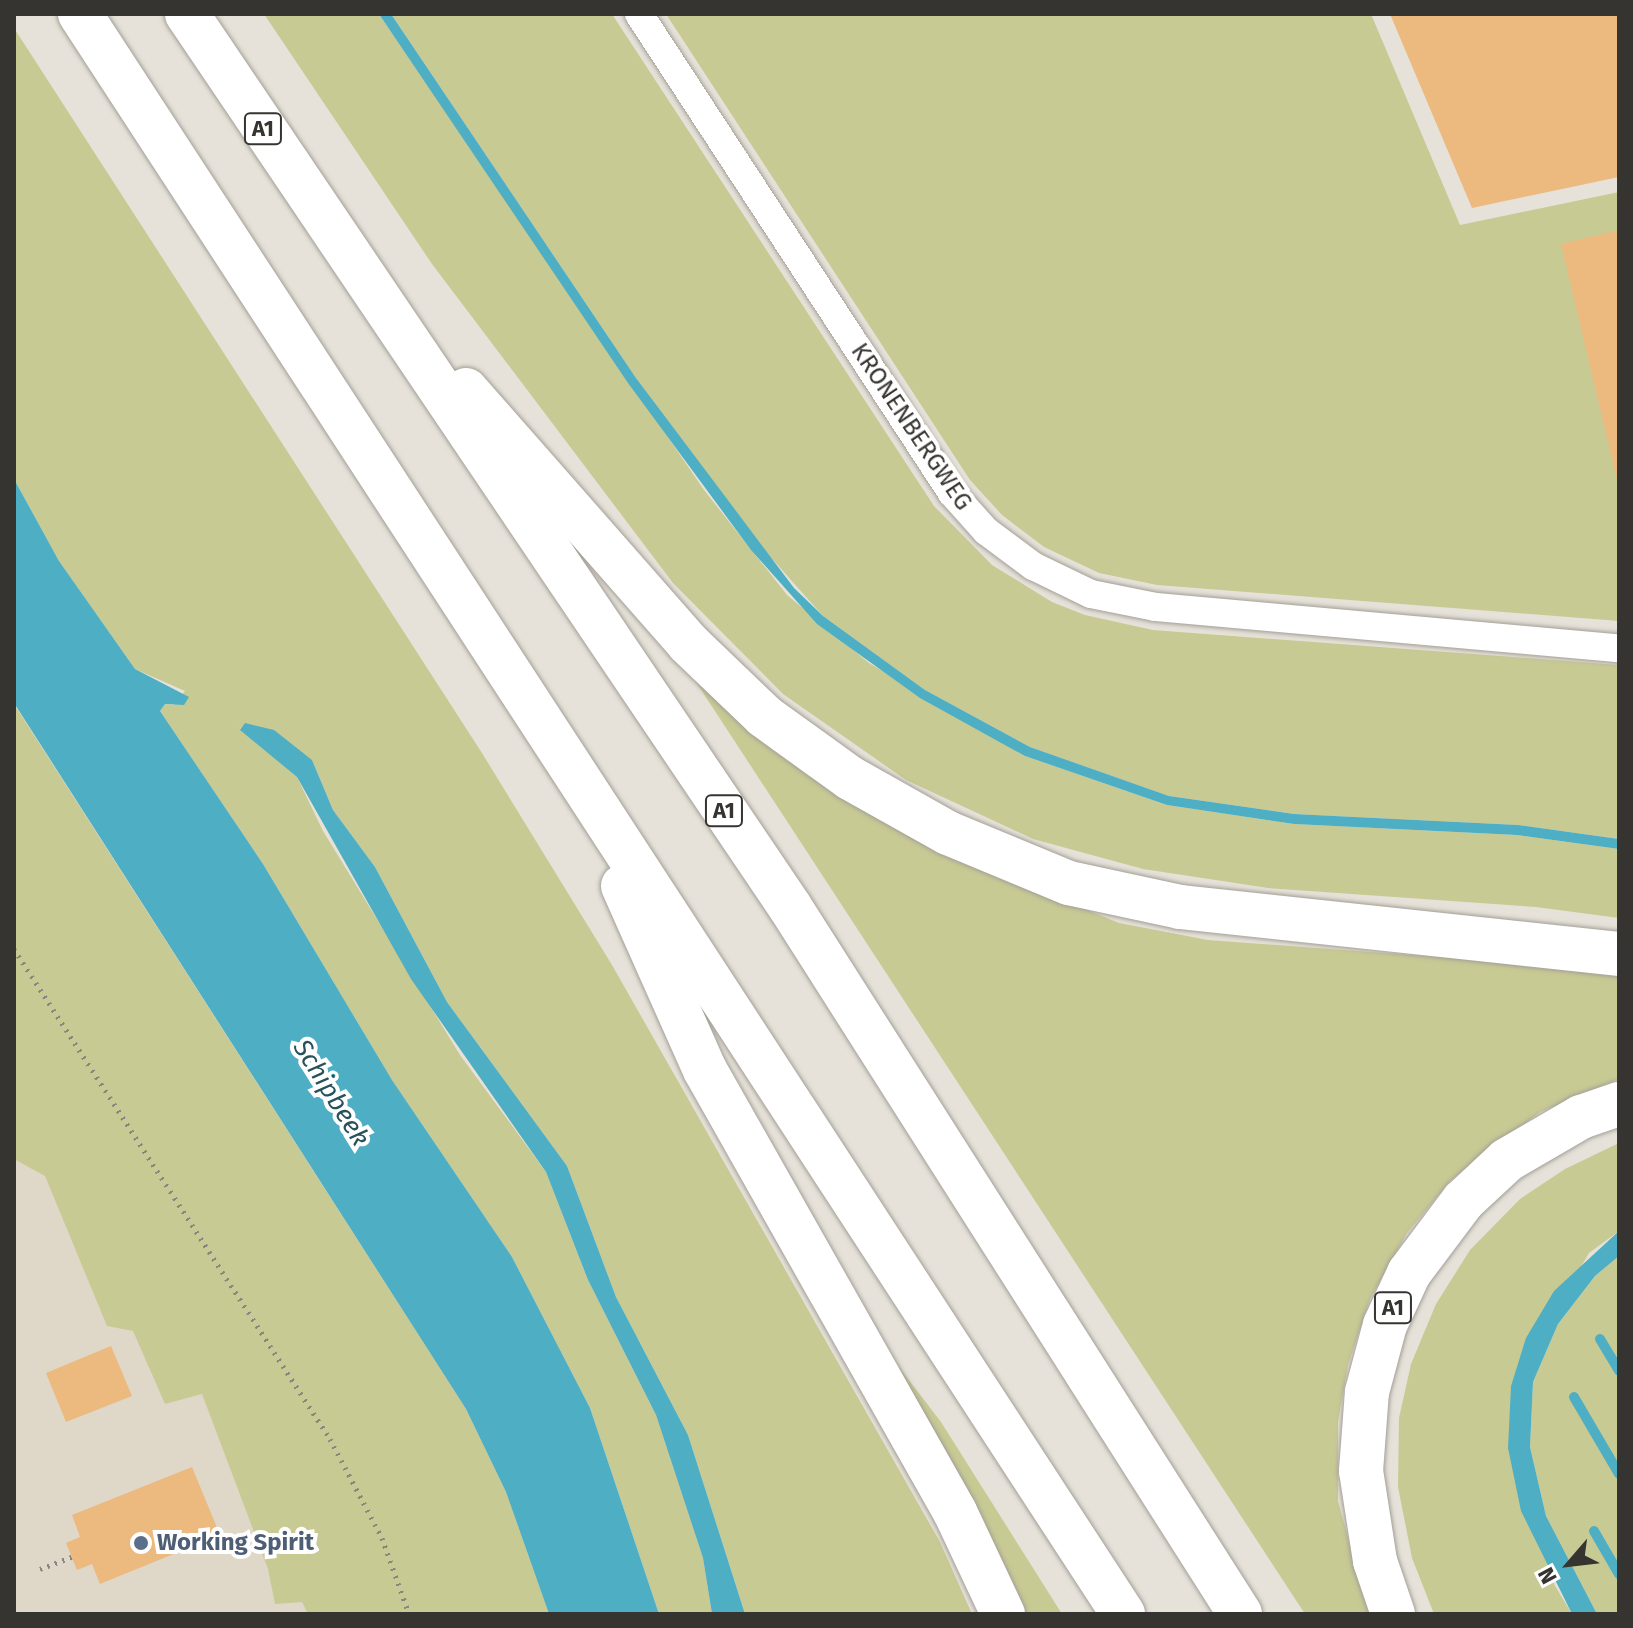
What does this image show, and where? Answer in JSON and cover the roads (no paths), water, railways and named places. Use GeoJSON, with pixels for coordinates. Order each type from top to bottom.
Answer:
{"type":"FeatureCollection","features":[{"type":"Feature","properties":{"kind":"highway"},"geometry":{"type":"LineString","coordinates":[[80,14],[1123,1614]]}},
{"type":"Feature","properties":{"kind":"highway","name":"A1"},"geometry":{"type":"LineString","coordinates":[[187,14],[338,244],[790,907],[1240,1614]]}},
{"type":"Feature","properties":{"kind":"highway","name":"A1"},"geometry":{"type":"LineString","coordinates":[[338,244],[688,643],[764,716],[850,778],[948,833],[1069,883],[1180,907],[1619,954]]}},
{"type":"Feature","properties":{"kind":"highway"},"geometry":{"type":"LineString","coordinates":[[571,768],[705,1070],[955,1512],[1003,1614]]}},
{"type":"Feature","properties":{"kind":"highway","name":"A1"},"geometry":{"type":"LineString","coordinates":[[1393,1614],[1375,1561],[1361,1471],[1367,1392],[1385,1325],[1409,1273],[1463,1201],[1507,1160],[1581,1117],[1619,1104]]}},
{"type":"Feature","properties":{"kind":"street","name":"KRONENBERGWEG"},"geometry":{"type":"LineString","coordinates":[[639,14],[952,493],[986,531],[1033,566],[1091,594],[1156,607],[1619,648]]}},
{"type":"Feature","properties":{"kind":"water"},"geometry":{"type":"Polygon","coordinates":[[[379,14],[391,14],[636,378],[794,588],[823,616],[925,690],[1030,747],[1169,796],[1294,814],[1518,825],[1619,839],[1619,849],[1517,835],[1294,824],[1167,805],[1025,756],[920,698],[817,624],[751,550],[628,383],[379,14]]]}},
{"type":"Feature","properties":{"kind":"water","name":"Schipbeek"},"geometry":{"type":"Polygon","coordinates":[[[14,479],[59,561],[135,669],[189,697],[184,705],[165,704],[160,711],[263,864],[392,1080],[512,1257],[590,1408],[659,1614],[549,1614],[506,1492],[466,1409],[14,703],[14,479]]]}},
{"type":"Feature","properties":{"kind":"water"},"geometry":{"type":"Polygon","coordinates":[[[245,723],[274,730],[312,760],[333,810],[375,867],[447,1002],[567,1166],[616,1297],[688,1435],[745,1614],[712,1614],[703,1558],[656,1415],[588,1280],[546,1172],[411,979],[297,777],[240,730],[245,723]]]}},
{"type":"Feature","properties":{"kind":"water"},"geometry":{"type":"Polygon","coordinates":[[[1619,1231],[1619,1256],[1595,1276],[1558,1324],[1533,1382],[1530,1447],[1546,1516],[1597,1614],[1572,1614],[1521,1511],[1508,1448],[1511,1386],[1526,1338],[1554,1291],[1619,1231]]]}},
{"type":"Feature","properties":{"kind":"waterway"},"geometry":{"type":"LineString","coordinates":[[1600,1339],[1619,1371]]}},
{"type":"Feature","properties":{"kind":"waterway"},"geometry":{"type":"LineString","coordinates":[[1574,1397],[1619,1474]]}},
{"type":"Feature","properties":{"kind":"waterway"},"geometry":{"type":"LineString","coordinates":[[1594,1531],[1619,1574]]}},
{"type":"Feature","properties":{"kind":"place","name":"Working Spirit"},"geometry":{"type":"Point","coordinates":[141,1543]}}]}
